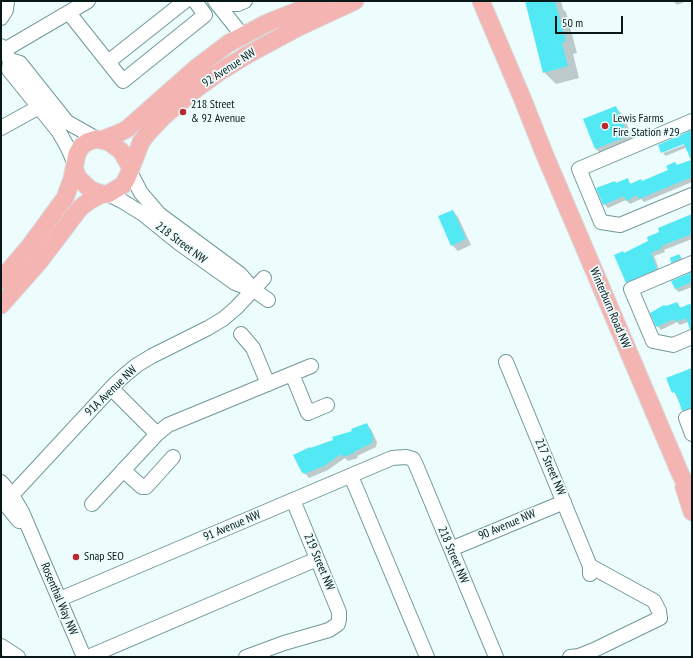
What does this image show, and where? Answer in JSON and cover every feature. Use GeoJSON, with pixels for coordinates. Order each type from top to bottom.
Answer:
{"type":"FeatureCollection","features":[{"type":"Feature","properties":{"kind":"main road","name":"92 Avenue NW"},"geometry":{"type":"LineString","coordinates":[[1,280],[29,247],[61,203],[66,194],[76,154],[81,147],[88,142],[120,134],[196,68],[242,35],[290,13],[322,1]]}},
{"type":"Feature","properties":{"kind":"main road","name":"92 Avenue NW"},"geometry":{"type":"LineString","coordinates":[[1,305],[39,262],[80,208],[89,201],[116,191],[123,185],[131,170],[141,142],[164,116],[196,89],[247,55],[297,28],[355,1]]}},
{"type":"Feature","properties":{"kind":"main road","name":"Winterburn Road NW"},"geometry":{"type":"LineString","coordinates":[[471,1],[506,84],[539,143]]}},
{"type":"Feature","properties":{"kind":"main road","name":"Winterburn Road NW"},"geometry":{"type":"LineString","coordinates":[[481,1],[523,100],[539,143],[680,473],[692,497]]}},
{"type":"Feature","properties":{"kind":"main road"},"geometry":{"type":"LineString","coordinates":[[488,1],[500,44]]}},
{"type":"Feature","properties":{"kind":"main road"},"geometry":{"type":"LineString","coordinates":[[99,139],[108,142],[121,151],[131,170]]}},
{"type":"Feature","properties":{"kind":"main road"},"geometry":{"type":"LineString","coordinates":[[74,166],[79,179],[91,190],[105,194]]}},
{"type":"Feature","properties":{"kind":"main road","name":"Winterburn Road NW"},"geometry":{"type":"LineString","coordinates":[[680,473],[692,512]]}},
{"type":"Feature","properties":{"kind":"street"},"geometry":{"type":"LineString","coordinates":[[1,18],[6,10],[7,1]]}},
{"type":"Feature","properties":{"kind":"street"},"geometry":{"type":"LineString","coordinates":[[4,52],[88,1]]}},
{"type":"Feature","properties":{"kind":"street"},"geometry":{"type":"LineString","coordinates":[[108,62],[185,1]]}},
{"type":"Feature","properties":{"kind":"street"},"geometry":{"type":"LineString","coordinates":[[69,13],[123,81],[205,15],[195,1]]}},
{"type":"Feature","properties":{"kind":"street"},"geometry":{"type":"LineString","coordinates":[[215,1],[242,35]]}},
{"type":"Feature","properties":{"kind":"street"},"geometry":{"type":"LineString","coordinates":[[231,1],[234,4],[245,1]]}},
{"type":"Feature","properties":{"kind":"street"},"geometry":{"type":"LineString","coordinates":[[4,52],[9,70],[64,139],[74,166]]}},
{"type":"Feature","properties":{"kind":"street"},"geometry":{"type":"LineString","coordinates":[[4,52],[20,63],[67,122],[99,139]]}},
{"type":"Feature","properties":{"kind":"street"},"geometry":{"type":"LineString","coordinates":[[1,128],[39,107]]}},
{"type":"Feature","properties":{"kind":"street"},"geometry":{"type":"LineString","coordinates":[[692,121],[580,169],[601,222],[620,225],[692,195]]}},
{"type":"Feature","properties":{"kind":"street","name":"218 Street NW"},"geometry":{"type":"LineString","coordinates":[[131,170],[140,193],[159,214],[240,274],[254,290],[268,300]]}},
{"type":"Feature","properties":{"kind":"street","name":"218 Street NW"},"geometry":{"type":"LineString","coordinates":[[105,194],[122,201],[143,214],[235,283],[254,290]]}},
{"type":"Feature","properties":{"kind":"street"},"geometry":{"type":"LineString","coordinates":[[692,263],[631,289],[652,341],[672,345],[692,337]]}},
{"type":"Feature","properties":{"kind":"street","name":"91A Avenue NW"},"geometry":{"type":"LineString","coordinates":[[5,502],[111,388],[131,370],[147,359],[223,319],[254,290],[264,278]]}},
{"type":"Feature","properties":{"kind":"street"},"geometry":{"type":"LineString","coordinates":[[241,334],[253,348],[268,384]]}},
{"type":"Feature","properties":{"kind":"street","name":"217 Street NW"},"geometry":{"type":"LineString","coordinates":[[506,362],[564,502],[590,570],[654,601],[659,610],[660,618],[594,650],[579,656],[570,657]]}},
{"type":"Feature","properties":{"kind":"street"},"geometry":{"type":"LineString","coordinates":[[92,504],[157,434],[168,426],[311,366]]}},
{"type":"Feature","properties":{"kind":"street"},"geometry":{"type":"LineString","coordinates":[[292,374],[308,413],[327,405]]}},
{"type":"Feature","properties":{"kind":"street"},"geometry":{"type":"LineString","coordinates":[[111,388],[157,434]]}},
{"type":"Feature","properties":{"kind":"street"},"geometry":{"type":"LineString","coordinates":[[692,416],[686,418],[692,434]]}},
{"type":"Feature","properties":{"kind":"street"},"geometry":{"type":"LineString","coordinates":[[123,470],[142,487],[146,487],[173,457]]}},
{"type":"Feature","properties":{"kind":"street","name":"218 Street NW"},"geometry":{"type":"LineString","coordinates":[[406,457],[413,459],[416,465],[496,657]]}},
{"type":"Feature","properties":{"kind":"street","name":"91 Avenue NW"},"geometry":{"type":"LineString","coordinates":[[60,599],[392,458],[406,457]]}},
{"type":"Feature","properties":{"kind":"street"},"geometry":{"type":"LineString","coordinates":[[351,476],[427,657]]}},
{"type":"Feature","properties":{"kind":"street","name":"Rosenthal Way NW"},"geometry":{"type":"LineString","coordinates":[[1,482],[5,502],[34,542],[84,657]]}},
{"type":"Feature","properties":{"kind":"street","name":"219 Street NW"},"geometry":{"type":"LineString","coordinates":[[246,657],[284,643],[329,630],[338,624],[339,612],[293,500]]}},
{"type":"Feature","properties":{"kind":"street","name":"90 Avenue NW"},"geometry":{"type":"LineString","coordinates":[[451,549],[564,502]]}},
{"type":"Feature","properties":{"kind":"street"},"geometry":{"type":"LineString","coordinates":[[88,657],[317,559]]}},
{"type":"Feature","properties":{"kind":"street"},"geometry":{"type":"LineString","coordinates":[[1,646],[18,657]]}},
{"type":"Feature","properties":{"kind":"building"},"geometry":{"type":"Polygon","coordinates":[[[525,1],[555,1],[566,41],[562,43],[568,66],[543,73],[525,1]]]}},
{"type":"Feature","properties":{"kind":"building","name":"Lewis Farms Fire Station #29"},"geometry":{"type":"Polygon","coordinates":[[[616,106],[628,136],[595,149],[583,119],[616,106]]]}},
{"type":"Feature","properties":{"kind":"building"},"geometry":{"type":"Polygon","coordinates":[[[692,130],[692,177],[639,199],[637,195],[626,201],[624,196],[603,205],[596,188],[628,178],[630,184],[641,179],[642,181],[668,170],[666,166],[675,162],[677,165],[691,160],[684,144],[661,153],[658,145],[692,130]]]}},
{"type":"Feature","properties":{"kind":"building"},"geometry":{"type":"Polygon","coordinates":[[[453,210],[466,239],[451,246],[438,216],[453,210]]]}},
{"type":"Feature","properties":{"kind":"building"},"geometry":{"type":"Polygon","coordinates":[[[692,214],[692,234],[661,246],[662,248],[651,253],[657,269],[626,283],[614,255],[623,251],[624,253],[648,241],[647,237],[659,232],[658,228],[692,214]]]}},
{"type":"Feature","properties":{"kind":"building"},"geometry":{"type":"Polygon","coordinates":[[[679,254],[681,258],[671,263],[670,258],[679,254]]]}},
{"type":"Feature","properties":{"kind":"building"},"geometry":{"type":"Polygon","coordinates":[[[692,272],[692,282],[675,289],[671,281],[692,272]]]}},
{"type":"Feature","properties":{"kind":"building"},"geometry":{"type":"Polygon","coordinates":[[[677,302],[680,308],[692,303],[692,329],[690,329],[686,318],[676,322],[674,319],[656,327],[650,313],[664,305],[666,306],[677,302]]]}},
{"type":"Feature","properties":{"kind":"building"},"geometry":{"type":"Polygon","coordinates":[[[692,368],[692,408],[682,411],[677,396],[674,392],[672,393],[666,378],[692,368]]]}},
{"type":"Feature","properties":{"kind":"building"},"geometry":{"type":"Polygon","coordinates":[[[367,423],[373,437],[372,443],[343,457],[341,454],[324,466],[304,474],[301,471],[293,455],[310,447],[333,440],[332,437],[352,431],[351,429],[367,423]]]}},
{"type":"Feature","properties":{"kind":"place","name":"218 Street & 92 Avenue"},"geometry":{"type":"Point","coordinates":[183,112]}},
{"type":"Feature","properties":{"kind":"place","name":"Lewis Farms Fire Station #29"},"geometry":{"type":"Point","coordinates":[605,126]}},
{"type":"Feature","properties":{"kind":"place","name":"Snap SEO"},"geometry":{"type":"Point","coordinates":[76,557]}}]}
